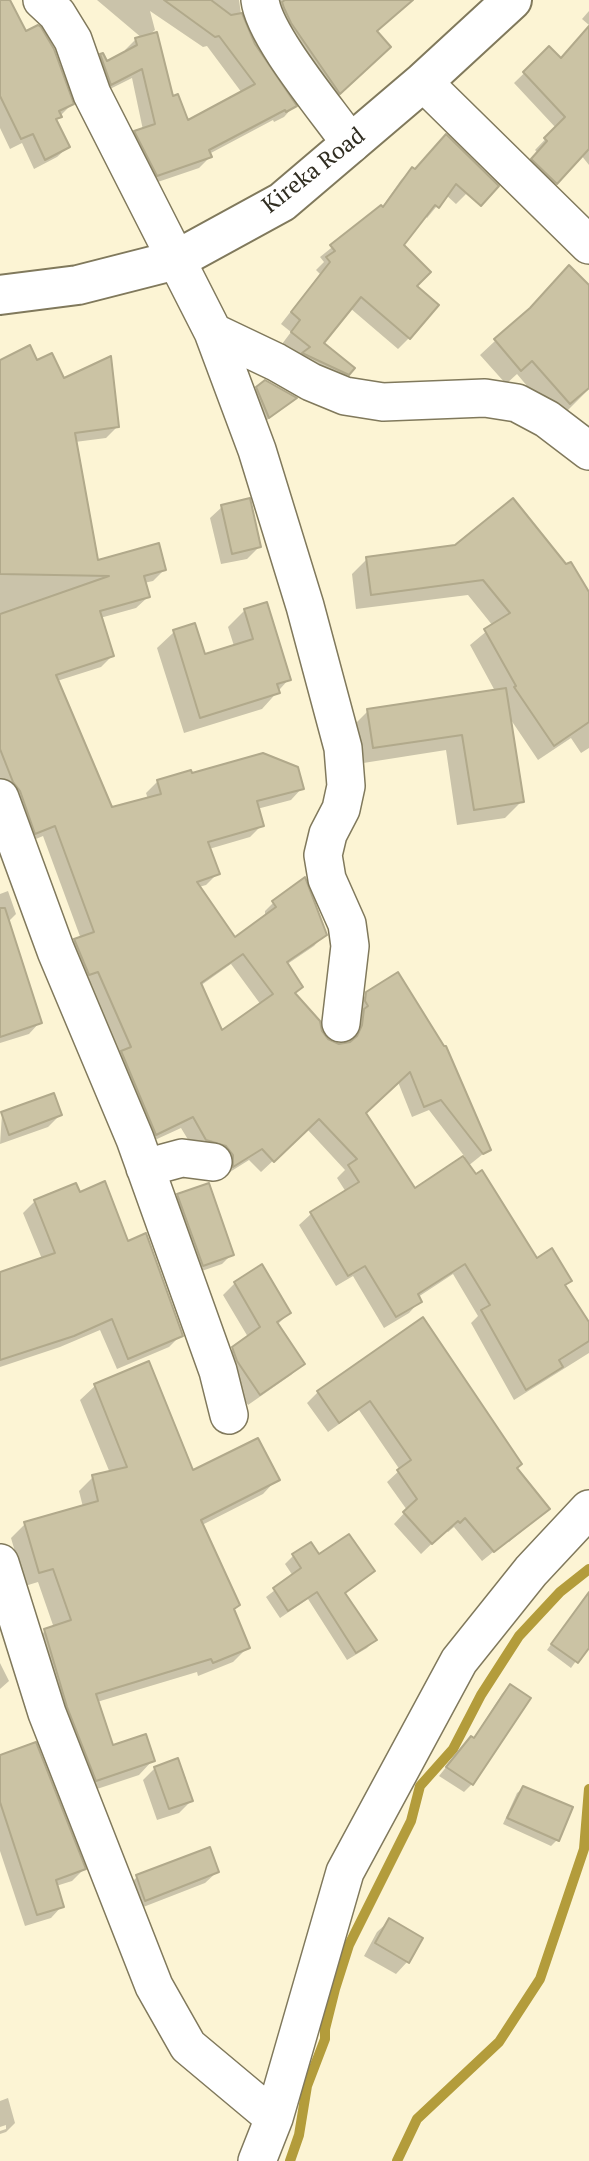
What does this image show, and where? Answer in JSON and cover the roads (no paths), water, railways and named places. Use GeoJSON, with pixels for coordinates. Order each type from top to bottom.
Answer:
{"type":"FeatureCollection","features":[{"type":"Feature","properties":{"kind":"main road","name":"Kireka Road"},"geometry":{"type":"LineString","coordinates":[[0,295],[78,285],[176,260],[282,202],[424,82],[512,0]]}},
{"type":"Feature","properties":{"kind":"street"},"geometry":{"type":"LineString","coordinates":[[42,0],[57,14],[73,40],[92,94],[213,332],[257,450],[305,606],[343,748],[346,786],[341,809],[328,834],[323,855],[327,879],[347,924],[350,946],[341,1023]]}},
{"type":"Feature","properties":{"kind":"street"},"geometry":{"type":"LineString","coordinates":[[260,0],[273,36],[351,144]]}},
{"type":"Feature","properties":{"kind":"street"},"geometry":{"type":"LineString","coordinates":[[424,82],[589,244]]}},
{"type":"Feature","properties":{"kind":"street"},"geometry":{"type":"LineString","coordinates":[[213,332],[311,382],[345,396],[383,402],[485,397],[517,403],[547,419],[589,452]]}},
{"type":"Feature","properties":{"kind":"street"},"geometry":{"type":"LineString","coordinates":[[0,797],[56,951],[135,1139],[218,1371],[229,1415]]}},
{"type":"Feature","properties":{"kind":"street"},"geometry":{"type":"LineString","coordinates":[[145,1168],[182,1158],[213,1162]]}},
{"type":"Feature","properties":{"kind":"street"},"geometry":{"type":"LineString","coordinates":[[257,2161],[274,2118],[345,1872],[459,1661],[531,1571],[589,1509]]}},
{"type":"Feature","properties":{"kind":"street"},"geometry":{"type":"LineString","coordinates":[[0,1563],[47,1713],[154,1986],[188,2046],[274,2118]]}},
{"type":"Feature","properties":{"kind":"waterway"},"geometry":{"type":"LineString","coordinates":[[290,2161],[299,2135],[307,2086],[325,2039],[335,1989],[349,1945],[411,1821],[420,1786],[453,1749],[481,1695],[519,1636],[560,1592],[589,1569]]}},
{"type":"Feature","properties":{"kind":"waterway"},"geometry":{"type":"LineString","coordinates":[[397,2161],[417,2119],[499,2042],[540,1979],[584,1849],[589,1789]]}}]}
